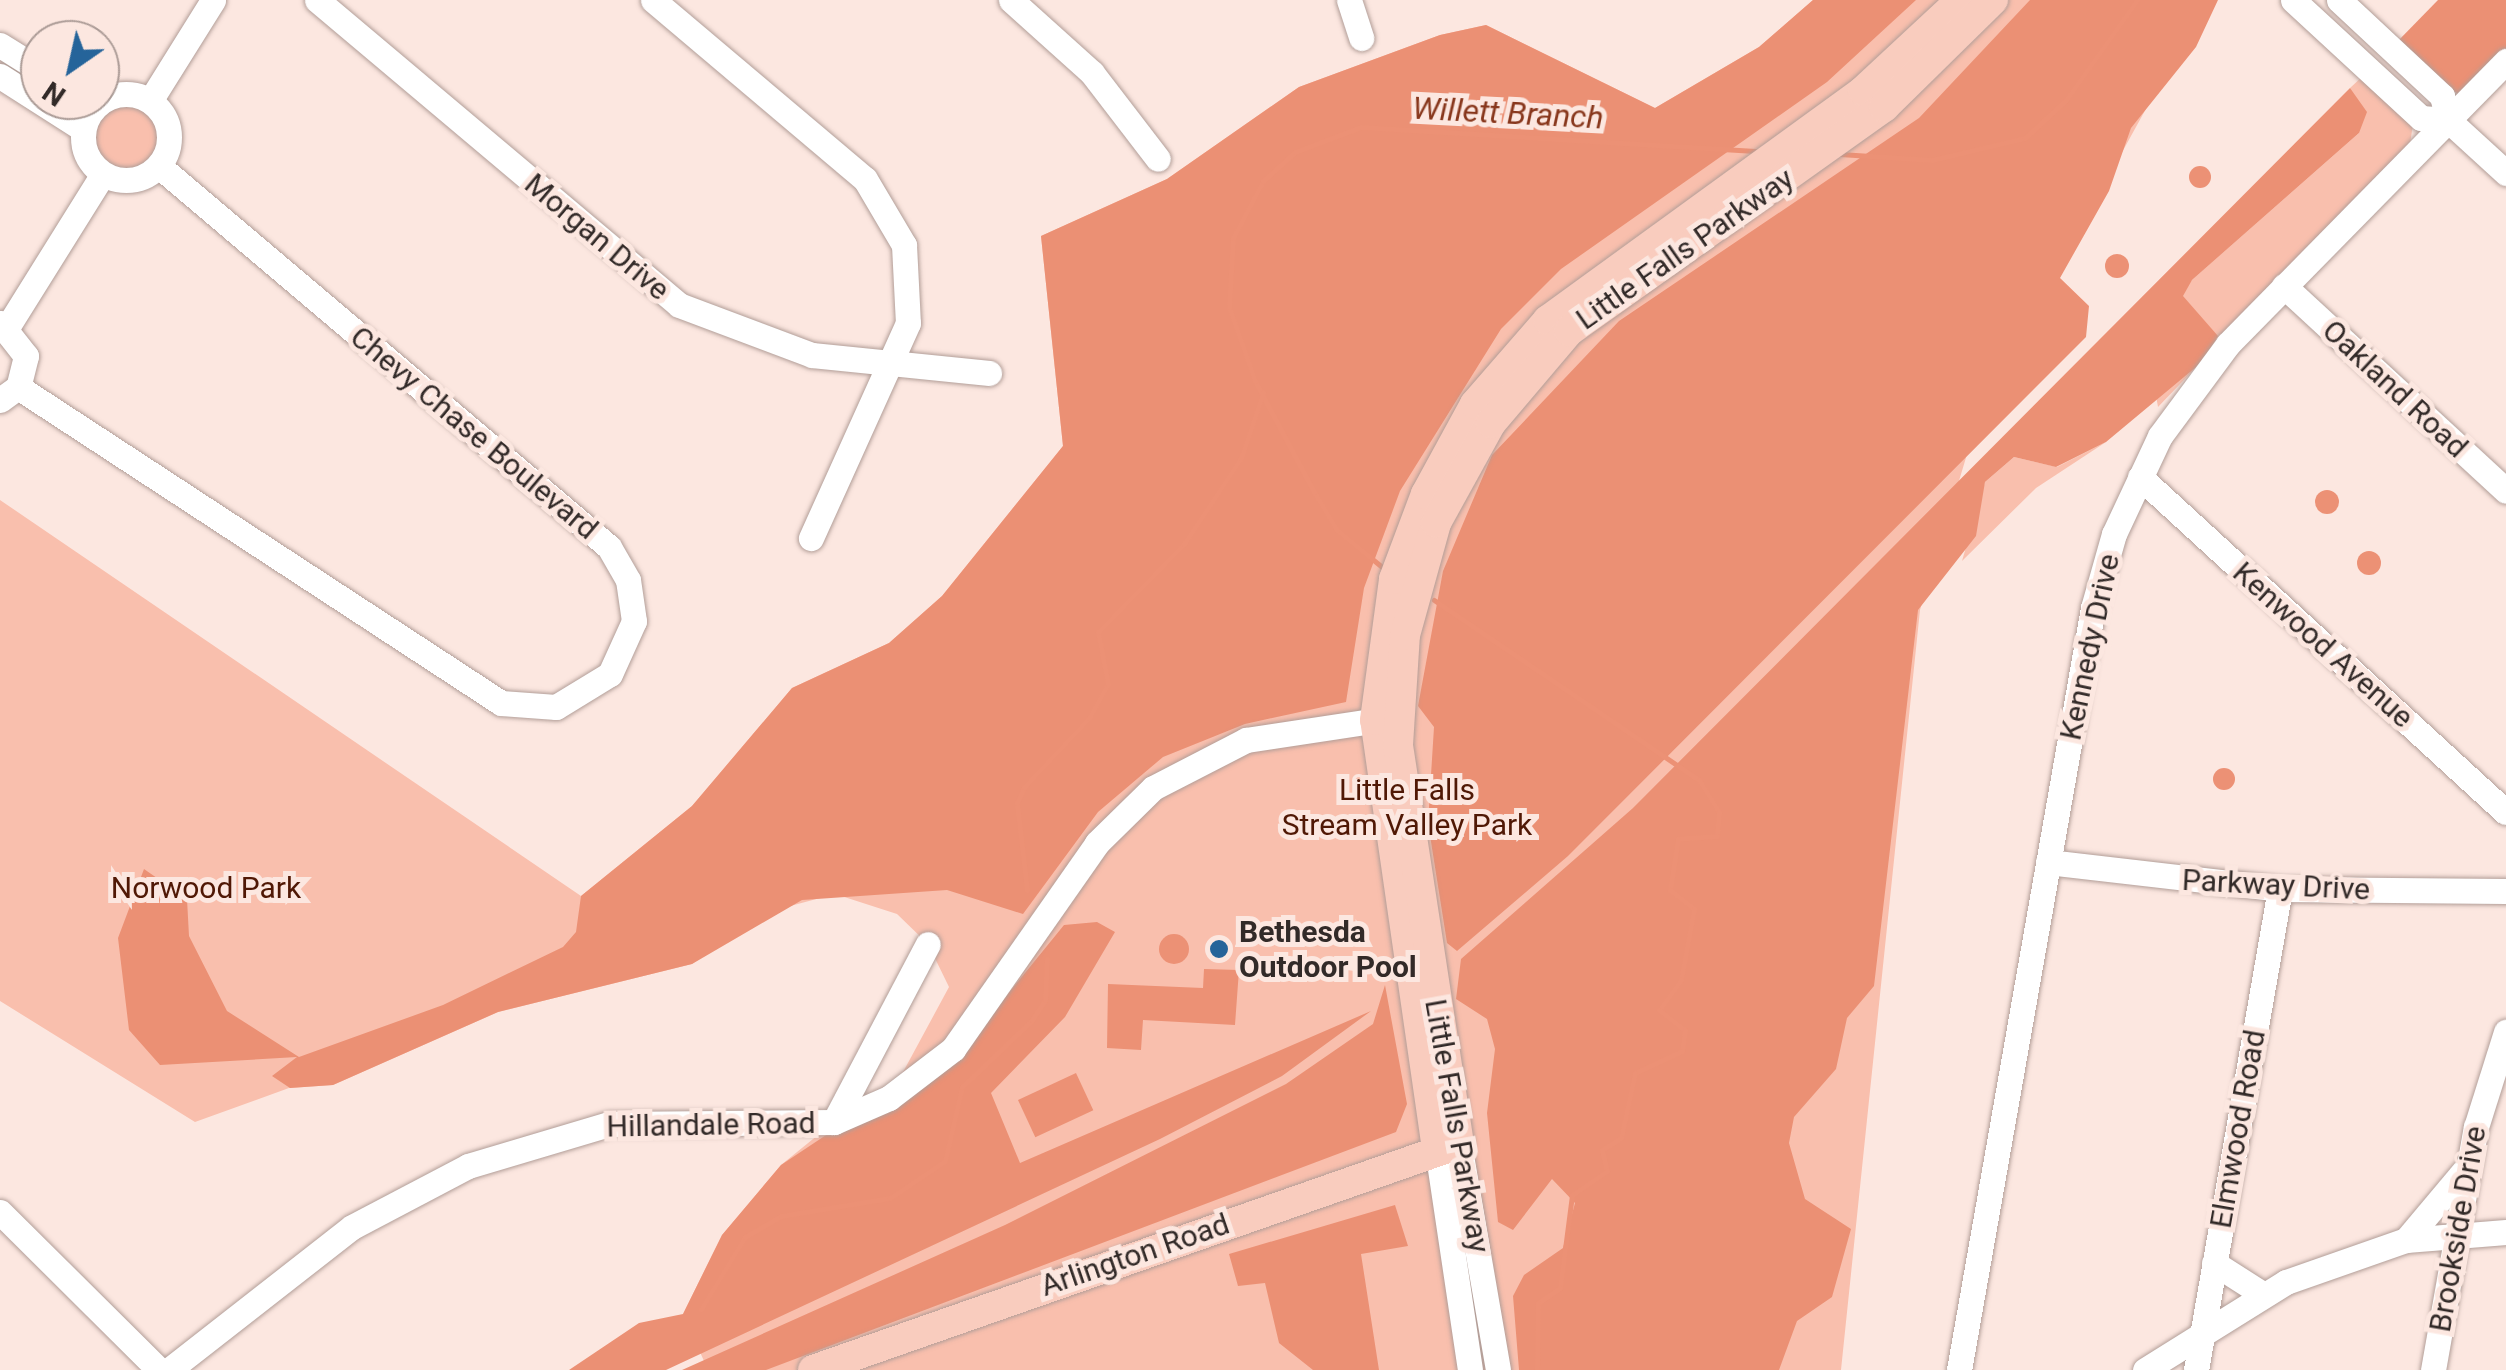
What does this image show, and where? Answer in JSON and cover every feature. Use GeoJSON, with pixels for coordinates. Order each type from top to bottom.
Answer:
{"type":"FeatureCollection","features":[{"type":"Feature","properties":{"kind":"main road","name":"Little Falls Parkway"},"geometry":{"type":"LineString","coordinates":[[1386,718],[1416,582],[1491,422],[1595,309],[1801,153],[1961,0]]}},
{"type":"Feature","properties":{"kind":"main road","name":"Little Falls Parkway"},"geometry":{"type":"LineString","coordinates":[[1448,1146],[1407,838],[1386,718],[1382,636],[1408,536],[1475,404],[1574,296],[1766,162],[1840,141],[1916,80],[1993,0]]}},
{"type":"Feature","properties":{"kind":"main road","name":"Arlington Road"},"geometry":{"type":"LineString","coordinates":[[814,1370],[1448,1146]]}},
{"type":"Feature","properties":{"kind":"street"},"geometry":{"type":"LineString","coordinates":[[150,100],[213,0]]}},
{"type":"Feature","properties":{"kind":"street","name":"Morgan Drive"},"geometry":{"type":"LineString","coordinates":[[317,0],[679,306],[791,350],[988,373]]}},
{"type":"Feature","properties":{"kind":"street"},"geometry":{"type":"LineString","coordinates":[[653,0],[881,198],[909,268],[908,323],[894,363],[810,538]]}},
{"type":"Feature","properties":{"kind":"street"},"geometry":{"type":"LineString","coordinates":[[1011,0],[1092,73],[1158,159]]}},
{"type":"Feature","properties":{"kind":"street"},"geometry":{"type":"LineString","coordinates":[[1349,0],[1361,38]]}},
{"type":"Feature","properties":{"kind":"street"},"geometry":{"type":"LineString","coordinates":[[2293,0],[2422,118],[2448,120]]}},
{"type":"Feature","properties":{"kind":"street"},"geometry":{"type":"LineString","coordinates":[[2339,0],[2442,96],[2448,120],[2506,173]]}},
{"type":"Feature","properties":{"kind":"street","name":"Kennedy Drive"},"geometry":{"type":"LineString","coordinates":[[1959,1370],[2093,608],[2140,477],[2192,388],[2284,286],[2506,61]]}},
{"type":"Feature","properties":{"kind":"street"},"geometry":{"type":"LineString","coordinates":[[0,76],[83,129]]}},
{"type":"Feature","properties":{"kind":"street"},"geometry":{"type":"LineString","coordinates":[[86,120],[86,156],[103,174],[130,180],[159,166],[169,130],[150,100],[120,94]]}},
{"type":"Feature","properties":{"kind":"street","name":"Chevy Chase Boulevard"},"geometry":{"type":"LineString","coordinates":[[9,393],[501,703],[556,707],[614,677],[634,610],[608,548],[159,166]]}},
{"type":"Feature","properties":{"kind":"street"},"geometry":{"type":"LineString","coordinates":[[9,393],[26,356],[4,324],[103,174]]}},
{"type":"Feature","properties":{"kind":"street","name":"Oakland Road"},"geometry":{"type":"LineString","coordinates":[[2284,286],[2506,492]]}},
{"type":"Feature","properties":{"kind":"street","name":"Kenwood Avenue"},"geometry":{"type":"LineString","coordinates":[[2140,477],[2506,812]]}},
{"type":"Feature","properties":{"kind":"street","name":"Hillandale Road"},"geometry":{"type":"LineString","coordinates":[[169,1370],[352,1227],[468,1166],[609,1124],[834,1122],[932,1072],[1097,843],[1153,788],[1246,740],[1386,718]]}},
{"type":"Feature","properties":{"kind":"street","name":"Parkway Drive"},"geometry":{"type":"LineString","coordinates":[[2048,862],[2280,889],[2506,891]]}},
{"type":"Feature","properties":{"kind":"street","name":"Elmwood Road"},"geometry":{"type":"LineString","coordinates":[[2196,1370],[2280,889]]}},
{"type":"Feature","properties":{"kind":"street"},"geometry":{"type":"LineString","coordinates":[[834,1122],[928,944]]}},
{"type":"Feature","properties":{"kind":"street","name":"Brookside Drive"},"geometry":{"type":"LineString","coordinates":[[2432,1370],[2469,1164],[2506,1032]]}},
{"type":"Feature","properties":{"kind":"street","name":"Little Falls Parkway"},"geometry":{"type":"LineString","coordinates":[[1448,1146],[1470,1370]]}},
{"type":"Feature","properties":{"kind":"street","name":"Little Falls Parkway"},"geometry":{"type":"LineString","coordinates":[[1448,1146],[1498,1370]]}},
{"type":"Feature","properties":{"kind":"street"},"geometry":{"type":"LineString","coordinates":[[2406,1240],[2469,1164]]}},
{"type":"Feature","properties":{"kind":"street"},"geometry":{"type":"LineString","coordinates":[[0,1212],[160,1370]]}},
{"type":"Feature","properties":{"kind":"street"},"geometry":{"type":"LineString","coordinates":[[2145,1370],[2264,1295],[2406,1240],[2458,1230],[2506,1232]]}},
{"type":"Feature","properties":{"kind":"street"},"geometry":{"type":"LineString","coordinates":[[2214,1263],[2264,1295]]}},
{"type":"Feature","properties":{"kind":"green space","name":"Little Falls Stream Valley Park"},"geometry":{"type":"Polygon","coordinates":[[[1813,0],[2206,0],[1981,408],[1920,610],[1841,1370],[708,1370],[683,1314],[722,1235],[781,1165],[834,1122],[889,1098],[949,987],[928,944],[897,914],[835,894],[768,912],[692,964],[498,1012],[333,1085],[289,1088],[195,1122],[0,1001],[0,500],[581,896],[692,806],[792,688],[889,643],[942,596],[1063,446],[1041,236],[1167,179],[1299,87],[1440,35],[1486,25],[1655,108],[1759,47],[1813,0]]]}},
{"type":"Feature","properties":{"kind":"green space"},"geometry":{"type":"Polygon","coordinates":[[[2364,75],[2413,124],[2410,144],[2158,407],[2143,323],[2359,133],[2350,88],[2364,75]]]}},
{"type":"Feature","properties":{"kind":"green space"},"geometry":{"type":"Polygon","coordinates":[[[120,107],[139,108],[158,127],[158,153],[139,172],[113,172],[94,153],[94,127],[99,120],[120,120],[120,107]]]}},
{"type":"Feature","properties":{"kind":"green space"},"geometry":{"type":"Polygon","coordinates":[[[2106,442],[2036,488],[1962,561],[1985,482],[2014,457],[2057,467],[2106,442]]]}},
{"type":"Feature","properties":{"kind":"shaded area"},"geometry":{"type":"Polygon","coordinates":[[[1813,0],[1916,0],[1827,82],[1561,269],[1501,329],[1400,491],[1364,588],[1346,702],[1245,724],[1163,757],[1098,812],[1023,914],[947,890],[802,900],[692,964],[498,1012],[333,1085],[290,1088],[272,1076],[297,1057],[160,1065],[129,1030],[118,938],[144,869],[187,899],[189,936],[227,1011],[299,1057],[443,1005],[563,947],[576,932],[581,896],[692,806],[792,688],[889,643],[942,596],[1063,446],[1041,236],[1167,179],[1299,87],[1440,35],[1486,25],[1655,108],[1759,47],[1813,0]]]}},
{"type":"Feature","properties":{"kind":"shaded area"},"geometry":{"type":"Polygon","coordinates":[[[2030,0],[2218,0],[2196,47],[2131,128],[2109,191],[2060,278],[2089,306],[2086,337],[1568,856],[1457,951],[1447,943],[1428,823],[1434,727],[1418,706],[1443,571],[1492,455],[1619,321],[1919,118],[2030,0]]]}},
{"type":"Feature","properties":{"kind":"shaded area"},"geometry":{"type":"Polygon","coordinates":[[[2438,0],[2506,0],[2506,51],[2459,95],[2396,43],[2438,0]]]}},
{"type":"Feature","properties":{"kind":"shaded area"},"geometry":{"type":"Polygon","coordinates":[[[2350,88],[2367,112],[2359,133],[2192,280],[2183,296],[2218,336],[2202,362],[2106,442],[2056,467],[2014,457],[1985,482],[1976,536],[1918,610],[1874,986],[1847,1018],[1836,1069],[1794,1117],[1789,1143],[1805,1199],[1851,1229],[1832,1297],[1797,1321],[1779,1370],[1519,1370],[1513,1296],[1524,1275],[1563,1248],[1575,1203],[1552,1179],[1513,1230],[1498,1222],[1487,1113],[1495,1049],[1487,1019],[1456,999],[1461,959],[1633,808],[2350,88]]]}},
{"type":"Feature","properties":{"kind":"shaded area"},"geometry":{"type":"Polygon","coordinates":[[[2196,166],[2204,166],[2211,177],[2204,188],[2196,188],[2189,181],[2189,173],[2196,166]]]}},
{"type":"Feature","properties":{"kind":"shaded area"},"geometry":{"type":"Polygon","coordinates":[[[2117,254],[2126,257],[2126,275],[2117,278],[2108,275],[2105,266],[2108,257],[2117,254]]]}},
{"type":"Feature","properties":{"kind":"shaded area"},"geometry":{"type":"Polygon","coordinates":[[[2327,490],[2339,502],[2327,514],[2315,502],[2327,490]]]}},
{"type":"Feature","properties":{"kind":"shaded area"},"geometry":{"type":"Polygon","coordinates":[[[2369,551],[2381,563],[2369,575],[2357,563],[2369,551]]]}},
{"type":"Feature","properties":{"kind":"shaded area"},"geometry":{"type":"Polygon","coordinates":[[[2224,768],[2232,771],[2232,787],[2224,790],[2216,787],[2213,779],[2216,771],[2224,768]]]}},
{"type":"Feature","properties":{"kind":"shaded area"},"geometry":{"type":"Polygon","coordinates":[[[1097,922],[1115,932],[1065,1017],[991,1093],[1020,1163],[1371,1011],[1282,1076],[1160,1139],[666,1370],[569,1370],[639,1323],[683,1314],[722,1235],[781,1165],[972,1038],[1064,925],[1097,922]]]}},
{"type":"Feature","properties":{"kind":"shaded area"},"geometry":{"type":"Polygon","coordinates":[[[1174,934],[1185,938],[1189,949],[1185,960],[1174,964],[1163,960],[1159,949],[1163,938],[1174,934]]]}},
{"type":"Feature","properties":{"kind":"shaded area"},"geometry":{"type":"Polygon","coordinates":[[[1204,969],[1239,970],[1235,1025],[1143,1020],[1141,1050],[1107,1048],[1108,984],[1203,988],[1204,969]]]}},
{"type":"Feature","properties":{"kind":"shaded area"},"geometry":{"type":"Polygon","coordinates":[[[1385,985],[1407,1104],[1396,1132],[766,1370],[682,1370],[1005,1225],[1286,1084],[1373,1024],[1385,985]]]}},
{"type":"Feature","properties":{"kind":"shaded area"},"geometry":{"type":"Polygon","coordinates":[[[1076,1073],[1093,1110],[1035,1137],[1018,1100],[1076,1073]]]}},
{"type":"Feature","properties":{"kind":"shaded area"},"geometry":{"type":"Polygon","coordinates":[[[1395,1205],[1408,1246],[1361,1254],[1379,1370],[1313,1370],[1279,1343],[1265,1283],[1238,1286],[1229,1254],[1395,1205]]]}},
{"type":"Feature","properties":{"kind":"waterway","name":"Willett Branch"},"geometry":{"type":"LineString","coordinates":[[1840,154],[1932,160],[2025,138],[2066,100],[2137,0]]}},
{"type":"Feature","properties":{"kind":"waterway","name":"Willett Branch"},"geometry":{"type":"LineString","coordinates":[[1382,567],[1337,530],[1314,492],[1255,381],[1229,307],[1233,238],[1263,181],[1295,152],[1361,127],[1759,151]]}},
{"type":"Feature","properties":{"kind":"waterway"},"geometry":{"type":"LineString","coordinates":[[1027,890],[1017,803],[1024,787],[1089,718],[1108,684],[1098,632],[1184,544],[1241,458],[1263,393]]}},
{"type":"Feature","properties":{"kind":"waterway","name":"Willett Branch"},"geometry":{"type":"LineString","coordinates":[[1434,600],[1699,780],[1719,812],[1717,836],[1678,839],[1670,890],[1694,909],[1681,980],[1659,1010],[1685,1030],[1682,1051],[1635,1073],[1621,1138],[1602,1150],[1607,1171],[1572,1195],[1560,1288],[1538,1303],[1537,1370]]}},
{"type":"Feature","properties":{"kind":"waterway"},"geometry":{"type":"LineString","coordinates":[[701,1309],[745,1237],[781,1216],[890,1198],[945,1161],[962,1087],[1032,1020],[1045,1000],[1047,959]]}},
{"type":"Feature","properties":{"kind":"place","name":"Bethesda Outdoor Pool"},"geometry":{"type":"Point","coordinates":[1219,949]}},
{"type":"Feature","properties":{"kind":"park label","name":"Norwood Park"},"geometry":{"type":"Point","coordinates":[206,888]}}]}
